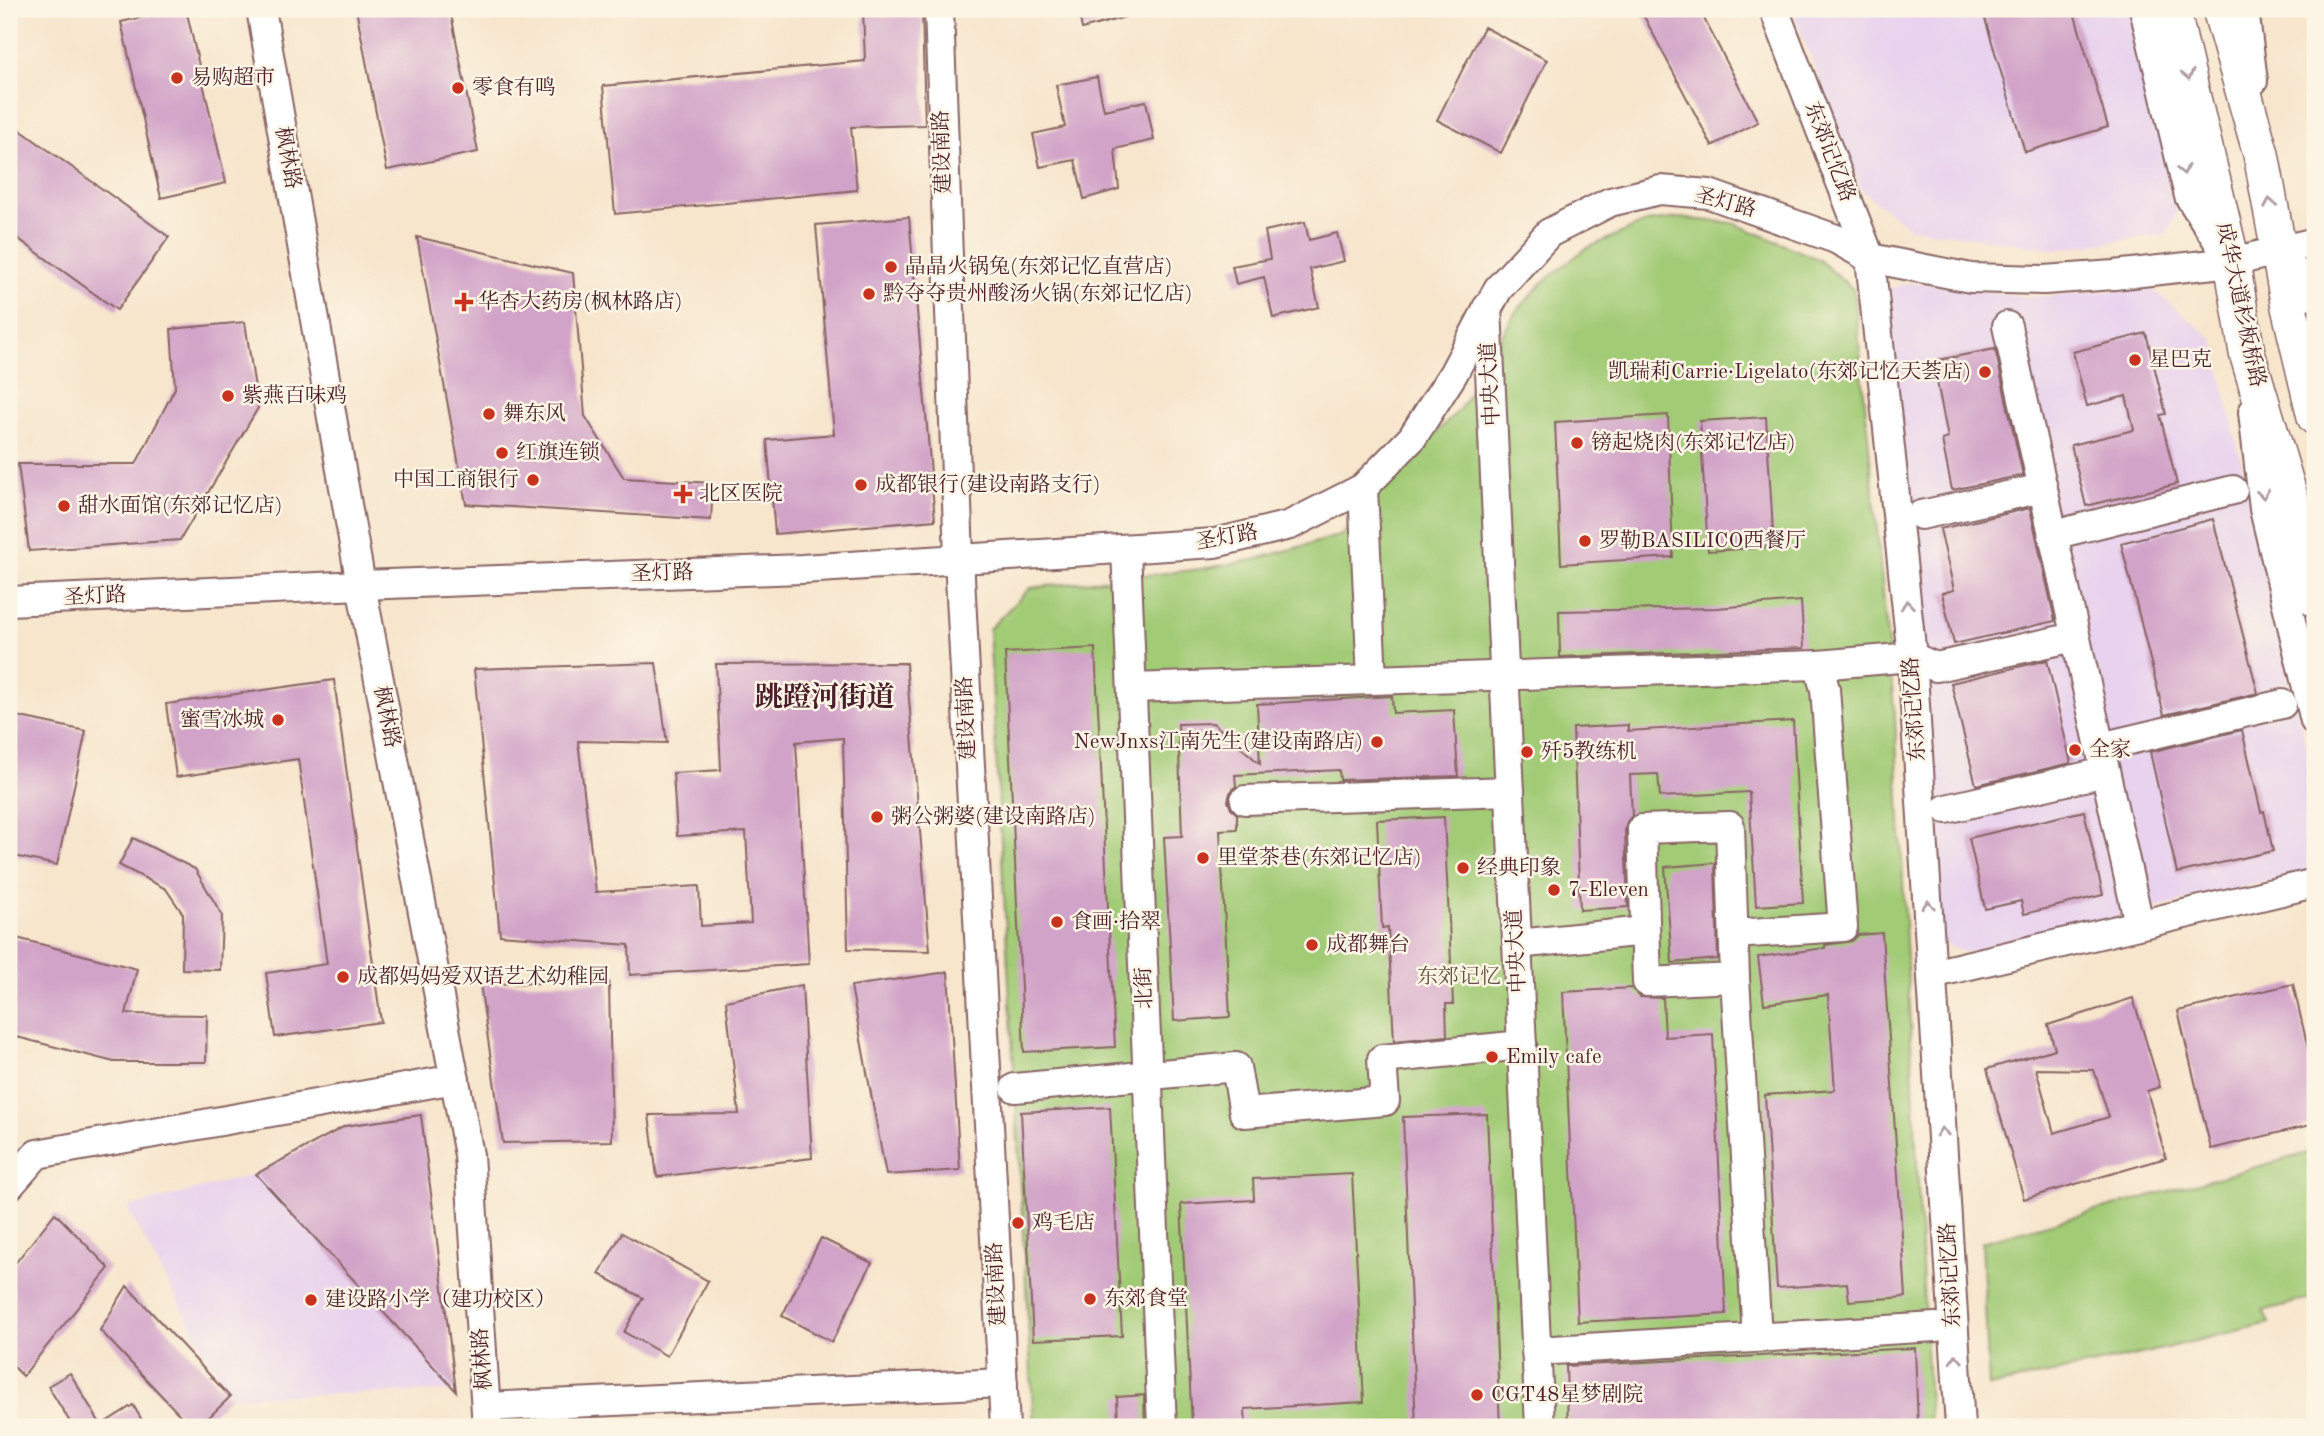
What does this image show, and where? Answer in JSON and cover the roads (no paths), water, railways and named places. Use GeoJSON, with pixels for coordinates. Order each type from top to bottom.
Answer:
{"type":"FeatureCollection","features":[{"type":"Feature","properties":{"kind":"main road","name":"成华大道杉板桥路"},"geometry":{"type":"LineString","coordinates":[[2172,9],[2232,262],[2247,353],[2291,500],[2315,599]]}},
{"type":"Feature","properties":{"kind":"main road"},"geometry":{"type":"LineString","coordinates":[[2220,9],[2261,154],[2288,307],[2315,417]]}},
{"type":"Feature","properties":{"kind":"street","name":"枫林路"},"geometry":{"type":"LineString","coordinates":[[261,9],[361,585],[469,1155],[486,1417]]}},
{"type":"Feature","properties":{"kind":"street","name":"建设南路"},"geometry":{"type":"LineString","coordinates":[[939,9],[959,558],[1005,1427]]}},
{"type":"Feature","properties":{"kind":"street","name":"东郊记忆路"},"geometry":{"type":"LineString","coordinates":[[1774,9],[1870,258],[1912,657],[1959,1427]]}},
{"type":"Feature","properties":{"kind":"street"},"geometry":{"type":"LineString","coordinates":[[2144,9],[2189,196],[2232,262]]}},
{"type":"Feature","properties":{"kind":"street"},"geometry":{"type":"LineString","coordinates":[[2244,9],[2261,154]]}},
{"type":"Feature","properties":{"kind":"street","name":"圣灯路"},"geometry":{"type":"LineString","coordinates":[[9,601],[802,569],[1215,543],[1290,526],[1363,488],[1412,438],[1453,374],[1497,289],[1549,233],[1610,202],[1660,190],[1709,194],[1836,239],[1870,258],[1971,278],[2044,280],[2232,262],[2315,242]]}},
{"type":"Feature","properties":{"kind":"street"},"geometry":{"type":"LineString","coordinates":[[2279,251],[2315,297]]}},
{"type":"Feature","properties":{"kind":"street","name":"中央大道"},"geometry":{"type":"LineString","coordinates":[[1487,306],[1540,1427]]}},
{"type":"Feature","properties":{"kind":"street"},"geometry":{"type":"LineString","coordinates":[[2007,326],[2139,924]]}},
{"type":"Feature","properties":{"kind":"street"},"geometry":{"type":"LineString","coordinates":[[2247,353],[2264,509],[2315,721]]}},
{"type":"Feature","properties":{"kind":"street"},"geometry":{"type":"LineString","coordinates":[[1363,488],[1373,680]]}},
{"type":"Feature","properties":{"kind":"street"},"geometry":{"type":"LineString","coordinates":[[1921,516],[2043,488]]}},
{"type":"Feature","properties":{"kind":"street"},"geometry":{"type":"LineString","coordinates":[[2053,535],[2233,490]]}},
{"type":"Feature","properties":{"kind":"street","name":"北街"},"geometry":{"type":"LineString","coordinates":[[1126,549],[1163,1427]]}},
{"type":"Feature","properties":{"kind":"street"},"geometry":{"type":"LineString","coordinates":[[1132,688],[1818,665],[1912,657],[1936,667],[2076,637]]}},
{"type":"Feature","properties":{"kind":"street"},"geometry":{"type":"LineString","coordinates":[[1734,934],[1843,927],[1825,689],[1818,665]]}},
{"type":"Feature","properties":{"kind":"street"},"geometry":{"type":"LineString","coordinates":[[1946,809],[2282,704]]}},
{"type":"Feature","properties":{"kind":"street"},"geometry":{"type":"LineString","coordinates":[[1245,800],[1510,791]]}},
{"type":"Feature","properties":{"kind":"street"},"geometry":{"type":"LineString","coordinates":[[1735,978],[1647,982],[1642,829],[1730,826],[1735,978],[1757,1337]]}},
{"type":"Feature","properties":{"kind":"street"},"geometry":{"type":"LineString","coordinates":[[1932,974],[2315,883]]}},
{"type":"Feature","properties":{"kind":"street"},"geometry":{"type":"LineString","coordinates":[[1517,944],[1646,931]]}},
{"type":"Feature","properties":{"kind":"street"},"geometry":{"type":"LineString","coordinates":[[1015,1088],[1236,1067],[1244,1112],[1385,1101],[1382,1059],[1522,1045]]}},
{"type":"Feature","properties":{"kind":"street"},"geometry":{"type":"LineString","coordinates":[[9,1186],[37,1154],[455,1079]]}},
{"type":"Feature","properties":{"kind":"street"},"geometry":{"type":"LineString","coordinates":[[1536,1351],[1936,1327]]}},
{"type":"Feature","properties":{"kind":"street"},"geometry":{"type":"LineString","coordinates":[[486,1417],[1003,1383]]}},
{"type":"Feature","properties":{"kind":"place","name":"易购超市"},"geometry":{"type":"Point","coordinates":[177,78]}},
{"type":"Feature","properties":{"kind":"place","name":"零食有鸣"},"geometry":{"type":"Point","coordinates":[458,88]}},
{"type":"Feature","properties":{"kind":"place","name":"晶晶火锅兔(东郊记忆直营店)"},"geometry":{"type":"Point","coordinates":[891,267]}},
{"type":"Feature","properties":{"kind":"place","name":"黔夺夺贵州酸汤火锅(东郊记忆店)"},"geometry":{"type":"Point","coordinates":[869,294]}},
{"type":"Feature","properties":{"kind":"place","name":"华杏大药房(枫林路店)"},"geometry":{"type":"Point","coordinates":[464,302]}},
{"type":"Feature","properties":{"kind":"place","name":"星巴克"},"geometry":{"type":"Point","coordinates":[2135,360]}},
{"type":"Feature","properties":{"kind":"place","name":"凯瑞莉Carrie·Ligelato(东郊记忆天荟店)"},"geometry":{"type":"Point","coordinates":[1985,372]}},
{"type":"Feature","properties":{"kind":"place","name":"紫燕百味鸡"},"geometry":{"type":"Point","coordinates":[228,396]}},
{"type":"Feature","properties":{"kind":"place","name":"舞东风"},"geometry":{"type":"Point","coordinates":[489,414]}},
{"type":"Feature","properties":{"kind":"place","name":"镑起烧肉(东郊记忆店)"},"geometry":{"type":"Point","coordinates":[1577,443]}},
{"type":"Feature","properties":{"kind":"place","name":"红旗连锁"},"geometry":{"type":"Point","coordinates":[502,453]}},
{"type":"Feature","properties":{"kind":"place","name":"中国工商银行"},"geometry":{"type":"Point","coordinates":[533,480]}},
{"type":"Feature","properties":{"kind":"place","name":"成都银行(建设南路支行)"},"geometry":{"type":"Point","coordinates":[861,485]}},
{"type":"Feature","properties":{"kind":"place","name":"北区医院"},"geometry":{"type":"Point","coordinates":[683,494]}},
{"type":"Feature","properties":{"kind":"place","name":"甜水面馆(东郊记忆店)"},"geometry":{"type":"Point","coordinates":[64,506]}},
{"type":"Feature","properties":{"kind":"place","name":"罗勒BASILICO西餐厅"},"geometry":{"type":"Point","coordinates":[1585,541]}},
{"type":"Feature","properties":{"kind":"place","name":"蜜雪冰城"},"geometry":{"type":"Point","coordinates":[278,720]}},
{"type":"Feature","properties":{"kind":"place","name":"NewJnxs江南先生(建设南路店)"},"geometry":{"type":"Point","coordinates":[1377,742]}},
{"type":"Feature","properties":{"kind":"place","name":"全家"},"geometry":{"type":"Point","coordinates":[2075,750]}},
{"type":"Feature","properties":{"kind":"place","name":"歼5教练机"},"geometry":{"type":"Point","coordinates":[1527,752]}},
{"type":"Feature","properties":{"kind":"place","name":"粥公粥婆(建设南路店)"},"geometry":{"type":"Point","coordinates":[877,817]}},
{"type":"Feature","properties":{"kind":"place","name":"里堂茶巷(东郊记忆店)"},"geometry":{"type":"Point","coordinates":[1203,858]}},
{"type":"Feature","properties":{"kind":"place","name":"经典印象"},"geometry":{"type":"Point","coordinates":[1463,868]}},
{"type":"Feature","properties":{"kind":"place","name":"7-Eleven"},"geometry":{"type":"Point","coordinates":[1554,890]}},
{"type":"Feature","properties":{"kind":"place","name":"食画·拾翠"},"geometry":{"type":"Point","coordinates":[1057,922]}},
{"type":"Feature","properties":{"kind":"place","name":"成都舞台"},"geometry":{"type":"Point","coordinates":[1312,945]}},
{"type":"Feature","properties":{"kind":"place","name":"成都妈妈爱双语艺术幼稚园"},"geometry":{"type":"Point","coordinates":[343,977]}},
{"type":"Feature","properties":{"kind":"place","name":"Emily cafe"},"geometry":{"type":"Point","coordinates":[1492,1057]}},
{"type":"Feature","properties":{"kind":"place","name":"鸡毛店"},"geometry":{"type":"Point","coordinates":[1018,1223]}},
{"type":"Feature","properties":{"kind":"place","name":"东郊食堂"},"geometry":{"type":"Point","coordinates":[1090,1299]}},
{"type":"Feature","properties":{"kind":"place","name":"建设路小学（建功校区）"},"geometry":{"type":"Point","coordinates":[311,1300]}},
{"type":"Feature","properties":{"kind":"place","name":"CGT48星梦剧院"},"geometry":{"type":"Point","coordinates":[1477,1395]}},
{"type":"Feature","properties":{"kind":"district","name":"跳蹬河街道"},"geometry":{"type":"Point","coordinates":[825,699]}},
{"type":"Feature","properties":{"kind":"park label","name":"东郊记忆"},"geometry":{"type":"Point","coordinates":[1459,977]}}]}
